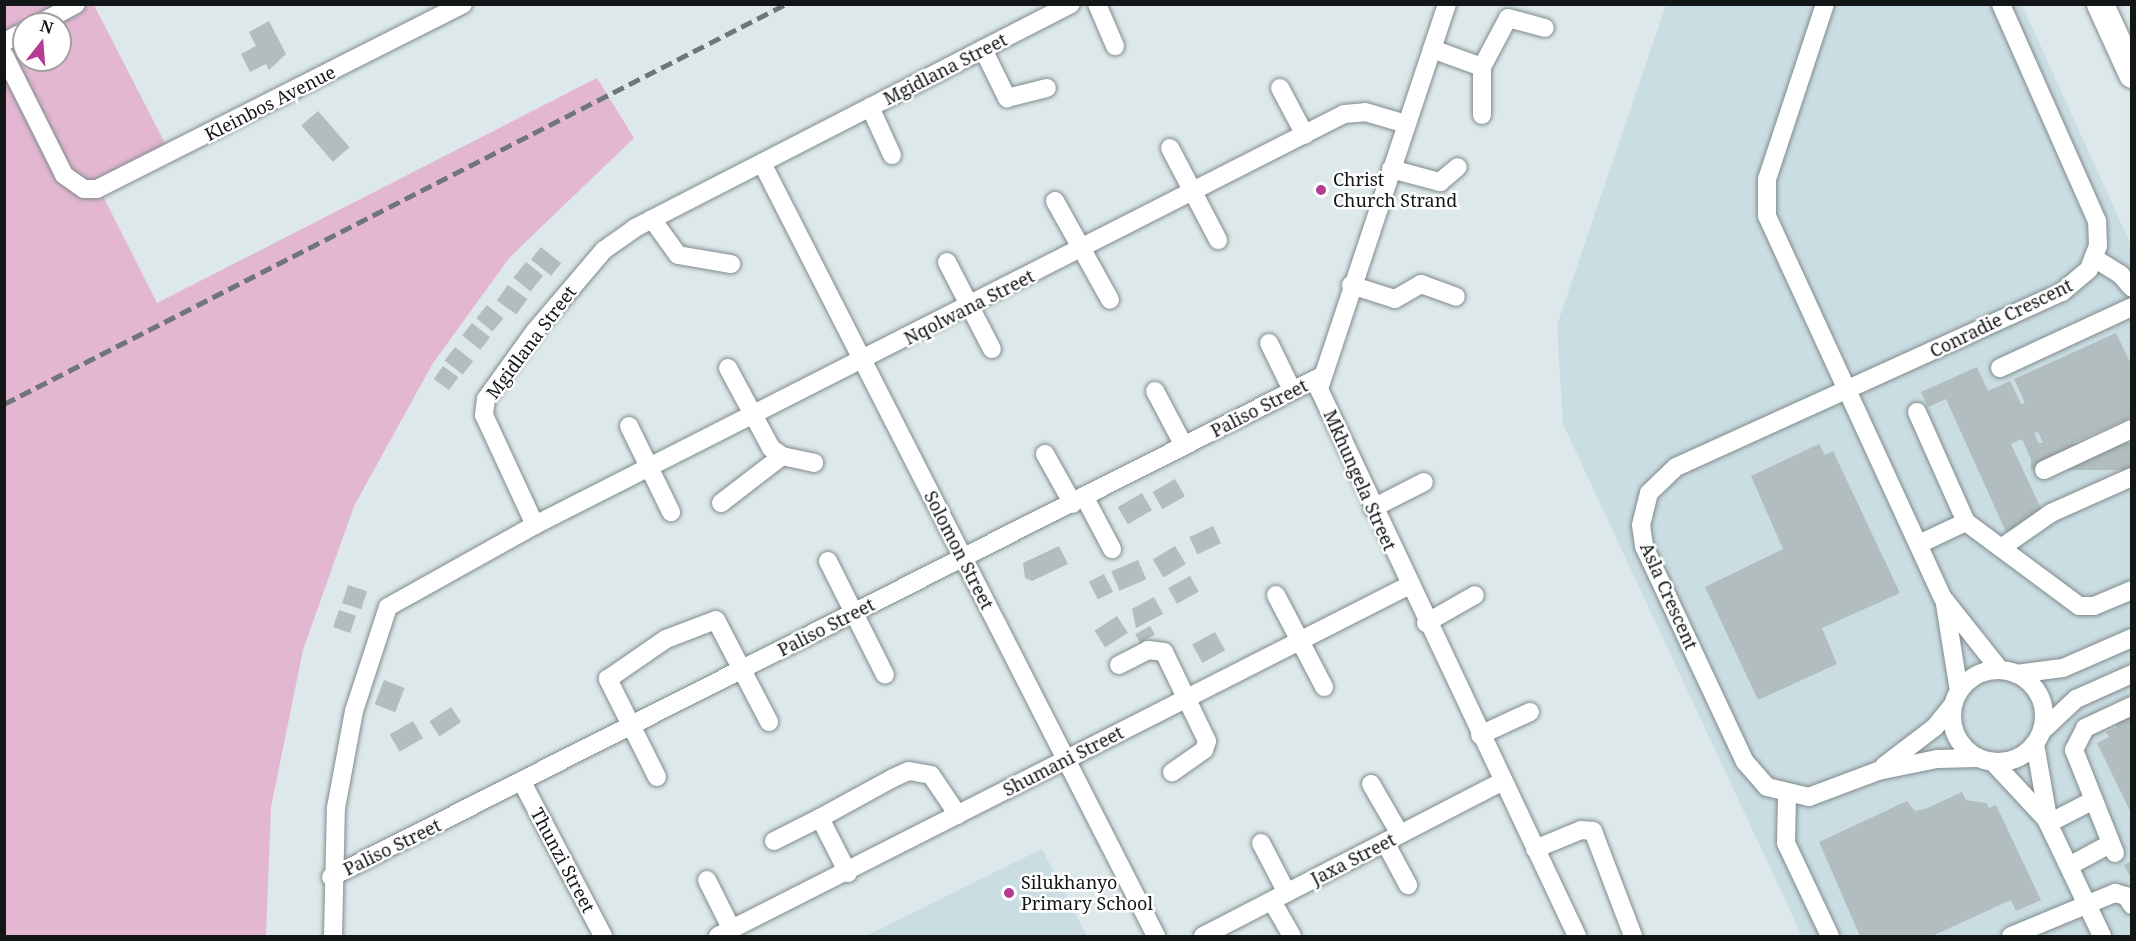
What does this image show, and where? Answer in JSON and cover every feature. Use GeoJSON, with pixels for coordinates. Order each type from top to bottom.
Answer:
{"type":"FeatureCollection","features":[{"type":"Feature","properties":{"kind":"highway"},"geometry":{"type":"LineString","coordinates":[[2100,4],[2132,74]]}},
{"type":"Feature","properties":{"kind":"street"},"geometry":{"type":"LineString","coordinates":[[61,12],[76,4]]}},
{"type":"Feature","properties":{"kind":"street","name":"Kleinbos Avenue"},"geometry":{"type":"LineString","coordinates":[[4,55],[64,175],[75,184],[98,189],[463,4]]}},
{"type":"Feature","properties":{"kind":"street","name":"Mgidlana Street"},"geometry":{"type":"LineString","coordinates":[[535,525],[486,425],[486,399],[591,264],[652,219],[1071,4]]}},
{"type":"Feature","properties":{"kind":"street"},"geometry":{"type":"LineString","coordinates":[[1097,4],[1115,46]]}},
{"type":"Feature","properties":{"kind":"street"},"geometry":{"type":"LineString","coordinates":[[1320,377],[1447,4]]}},
{"type":"Feature","properties":{"kind":"street"},"geometry":{"type":"LineString","coordinates":[[1825,4],[1764,195],[1771,225],[1845,391],[1944,598],[2008,672],[2042,703],[2038,738],[2048,821],[2102,936]]}},
{"type":"Feature","properties":{"kind":"street","name":"Conradie Crescent"},"geometry":{"type":"LineString","coordinates":[[1845,391],[2061,292],[2081,278],[2094,258],[2099,233],[2093,208],[2001,4]]}},
{"type":"Feature","properties":{"kind":"street"},"geometry":{"type":"LineString","coordinates":[[1482,115],[1482,67],[1508,18],[1545,28]]}},
{"type":"Feature","properties":{"kind":"street"},"geometry":{"type":"LineString","coordinates":[[983,49],[1007,98],[1047,88]]}},
{"type":"Feature","properties":{"kind":"street"},"geometry":{"type":"LineString","coordinates":[[1432,49],[1482,67]]}},
{"type":"Feature","properties":{"kind":"street"},"geometry":{"type":"LineString","coordinates":[[1280,88],[1305,135]]}},
{"type":"Feature","properties":{"kind":"street"},"geometry":{"type":"LineString","coordinates":[[870,107],[892,155]]}},
{"type":"Feature","properties":{"kind":"street","name":"Nqolwana Street"},"geometry":{"type":"LineString","coordinates":[[535,525],[969,308],[1305,135],[1359,111],[1406,124]]}},
{"type":"Feature","properties":{"kind":"street"},"geometry":{"type":"LineString","coordinates":[[1170,148],[1218,240]]}},
{"type":"Feature","properties":{"kind":"street","name":"Solomon Street"},"geometry":{"type":"LineString","coordinates":[[762,163],[1156,936]]}},
{"type":"Feature","properties":{"kind":"street"},"geometry":{"type":"LineString","coordinates":[[1391,169],[1440,182],[1458,168]]}},
{"type":"Feature","properties":{"kind":"street"},"geometry":{"type":"LineString","coordinates":[[1055,201],[1110,300]]}},
{"type":"Feature","properties":{"kind":"street"},"geometry":{"type":"LineString","coordinates":[[652,219],[678,255],[731,264]]}},
{"type":"Feature","properties":{"kind":"street"},"geometry":{"type":"LineString","coordinates":[[2094,258],[2132,288]]}},
{"type":"Feature","properties":{"kind":"street"},"geometry":{"type":"LineString","coordinates":[[947,262],[992,349]]}},
{"type":"Feature","properties":{"kind":"street"},"geometry":{"type":"LineString","coordinates":[[1351,285],[1395,299],[1422,284],[1456,297]]}},
{"type":"Feature","properties":{"kind":"street"},"geometry":{"type":"LineString","coordinates":[[2000,368],[2132,307]]}},
{"type":"Feature","properties":{"kind":"street"},"geometry":{"type":"LineString","coordinates":[[1269,343],[1292,390]]}},
{"type":"Feature","properties":{"kind":"street"},"geometry":{"type":"LineString","coordinates":[[728,368],[756,415],[771,448],[782,456],[814,463]]}},
{"type":"Feature","properties":{"kind":"street","name":"Paliso Street"},"geometry":{"type":"LineString","coordinates":[[331,877],[523,784],[744,669],[1320,377]]}},
{"type":"Feature","properties":{"kind":"street","name":"Mkhungela Street"},"geometry":{"type":"LineString","coordinates":[[1320,377],[1325,404],[1408,586],[1576,936]]}},
{"type":"Feature","properties":{"kind":"street"},"geometry":{"type":"LineString","coordinates":[[1155,391],[1184,446]]}},
{"type":"Feature","properties":{"kind":"street","name":"Asla Crescent"},"geometry":{"type":"LineString","coordinates":[[1845,391],[1676,467],[1656,482],[1642,515],[1644,546],[1745,762],[1758,780],[1787,795],[1819,795],[1878,771],[1936,759],[1986,760]]}},
{"type":"Feature","properties":{"kind":"street"},"geometry":{"type":"LineString","coordinates":[[1917,412],[1966,522],[2079,606],[2094,606],[2132,590]]}},
{"type":"Feature","properties":{"kind":"street"},"geometry":{"type":"LineString","coordinates":[[629,426],[647,468],[671,512]]}},
{"type":"Feature","properties":{"kind":"street"},"geometry":{"type":"LineString","coordinates":[[2044,470],[2132,429]]}},
{"type":"Feature","properties":{"kind":"street"},"geometry":{"type":"LineString","coordinates":[[1045,453],[1112,549]]}},
{"type":"Feature","properties":{"kind":"street"},"geometry":{"type":"LineString","coordinates":[[721,503],[782,456]]}},
{"type":"Feature","properties":{"kind":"street"},"geometry":{"type":"LineString","coordinates":[[2001,548],[2051,513],[2132,477]]}},
{"type":"Feature","properties":{"kind":"street"},"geometry":{"type":"LineString","coordinates":[[1373,508],[1424,482]]}},
{"type":"Feature","properties":{"kind":"street"},"geometry":{"type":"LineString","coordinates":[[1919,544],[1966,522]]}},
{"type":"Feature","properties":{"kind":"street"},"geometry":{"type":"LineString","coordinates":[[333,936],[331,840],[354,711],[388,607],[535,525]]}},
{"type":"Feature","properties":{"kind":"street"},"geometry":{"type":"LineString","coordinates":[[828,561],[885,675]]}},
{"type":"Feature","properties":{"kind":"street","name":"Shumani Street"},"geometry":{"type":"LineString","coordinates":[[725,933],[848,873],[1066,759],[1408,586]]}},
{"type":"Feature","properties":{"kind":"street"},"geometry":{"type":"LineString","coordinates":[[1275,595],[1324,687]]}},
{"type":"Feature","properties":{"kind":"street"},"geometry":{"type":"LineString","coordinates":[[1426,623],[1476,595]]}},
{"type":"Feature","properties":{"kind":"street"},"geometry":{"type":"LineString","coordinates":[[1944,598],[1956,698],[1956,736],[1986,760],[2048,821]]}},
{"type":"Feature","properties":{"kind":"street"},"geometry":{"type":"LineString","coordinates":[[657,777],[631,728],[609,674],[666,639],[716,620],[744,669],[769,722]]}},
{"type":"Feature","properties":{"kind":"street"},"geometry":{"type":"LineString","coordinates":[[1956,698],[1976,676],[2063,668],[2132,638]]}},
{"type":"Feature","properties":{"kind":"street"},"geometry":{"type":"LineString","coordinates":[[1119,665],[1161,649],[1206,746],[1172,772]]}},
{"type":"Feature","properties":{"kind":"street"},"geometry":{"type":"LineString","coordinates":[[1986,760],[2016,758],[2076,699],[2132,674]]}},
{"type":"Feature","properties":{"kind":"street","name":"Asla Crescent"},"geometry":{"type":"LineString","coordinates":[[1878,771],[1919,742],[1956,698]]}},
{"type":"Feature","properties":{"kind":"street"},"geometry":{"type":"LineString","coordinates":[[2069,866],[2112,848],[2091,802],[2075,756],[2077,738],[2132,706]]}},
{"type":"Feature","properties":{"kind":"street"},"geometry":{"type":"LineString","coordinates":[[1480,735],[1530,712]]}},
{"type":"Feature","properties":{"kind":"street"},"geometry":{"type":"LineString","coordinates":[[774,841],[915,771],[938,780],[958,815]]}},
{"type":"Feature","properties":{"kind":"street","name":"Jaxa Street"},"geometry":{"type":"LineString","coordinates":[[1203,936],[1503,781]]}},
{"type":"Feature","properties":{"kind":"street","name":"Thunzi Street"},"geometry":{"type":"LineString","coordinates":[[523,784],[603,936]]}},
{"type":"Feature","properties":{"kind":"street"},"geometry":{"type":"LineString","coordinates":[[1371,784],[1393,838],[1408,885]]}},
{"type":"Feature","properties":{"kind":"street"},"geometry":{"type":"LineString","coordinates":[[1787,795],[1786,843],[1830,936]]}},
{"type":"Feature","properties":{"kind":"street"},"geometry":{"type":"LineString","coordinates":[[2048,821],[2091,802]]}},
{"type":"Feature","properties":{"kind":"street"},"geometry":{"type":"LineString","coordinates":[[820,818],[848,873]]}},
{"type":"Feature","properties":{"kind":"street"},"geometry":{"type":"LineString","coordinates":[[1535,849],[1581,830],[1593,831],[1634,936]]}},
{"type":"Feature","properties":{"kind":"street"},"geometry":{"type":"LineString","coordinates":[[1261,843],[1292,936]]}},
{"type":"Feature","properties":{"kind":"street"},"geometry":{"type":"LineString","coordinates":[[707,880],[725,933]]}},
{"type":"Feature","properties":{"kind":"street"},"geometry":{"type":"LineString","coordinates":[[2011,936],[2086,902],[2121,893],[2132,905]]}},
{"type":"Feature","properties":{"kind":"shaded area"},"geometry":{"type":"Polygon","coordinates":[[[5,5],[94,5],[170,153],[100,190],[157,303],[597,78],[634,138],[510,257],[433,363],[354,506],[303,650],[271,807],[266,936],[5,936],[5,5]]]}},
{"type":"Feature","properties":{"kind":"shaded area"},"geometry":{"type":"Polygon","coordinates":[[[1666,5],[2022,5],[2131,245],[2131,936],[1802,936],[1563,424],[1557,325],[1666,5]]]}},
{"type":"Feature","properties":{"kind":"shaded area","name":"Silukhanyo Primary School"},"geometry":{"type":"Polygon","coordinates":[[[1042,849],[1087,936],[866,936],[1042,849]]]}},
{"type":"Feature","properties":{"kind":"building"},"geometry":{"type":"Polygon","coordinates":[[[269,21],[286,54],[269,70],[266,64],[250,72],[241,54],[256,46],[249,32],[269,21]]]}},
{"type":"Feature","properties":{"kind":"building"},"geometry":{"type":"Polygon","coordinates":[[[318,111],[349,147],[333,162],[301,125],[318,111]]]}},
{"type":"Feature","properties":{"kind":"building"},"geometry":{"type":"Polygon","coordinates":[[[541,247],[561,263],[551,276],[531,259],[541,247]]]}},
{"type":"Feature","properties":{"kind":"building"},"geometry":{"type":"Polygon","coordinates":[[[526,262],[543,276],[531,291],[513,278],[526,262]]]}},
{"type":"Feature","properties":{"kind":"building"},"geometry":{"type":"Polygon","coordinates":[[[508,285],[527,299],[516,314],[497,300],[508,285]]]}},
{"type":"Feature","properties":{"kind":"building"},"geometry":{"type":"Polygon","coordinates":[[[487,305],[503,318],[493,331],[476,318],[487,305]]]}},
{"type":"Feature","properties":{"kind":"building"},"geometry":{"type":"Polygon","coordinates":[[[472,323],[490,337],[480,350],[462,336],[472,323]]]}},
{"type":"Feature","properties":{"kind":"building"},"geometry":{"type":"Polygon","coordinates":[[[2116,333],[2132,366],[2132,417],[2048,454],[2038,432],[2034,433],[2045,457],[2032,462],[2022,439],[2011,444],[2044,515],[2006,532],[1946,399],[1928,407],[1921,392],[1977,367],[1988,391],[2010,381],[2021,404],[2025,403],[2014,379],[2116,333]]]}},
{"type":"Feature","properties":{"kind":"building"},"geometry":{"type":"Polygon","coordinates":[[[455,347],[473,361],[463,375],[445,360],[455,347]]]}},
{"type":"Feature","properties":{"kind":"building"},"geometry":{"type":"Polygon","coordinates":[[[443,366],[458,377],[449,390],[434,379],[443,366]]]}},
{"type":"Feature","properties":{"kind":"building"},"geometry":{"type":"Polygon","coordinates":[[[2031,443],[2132,443],[2132,470],[2031,470],[2031,443]]]}},
{"type":"Feature","properties":{"kind":"building"},"geometry":{"type":"Polygon","coordinates":[[[1819,444],[1825,455],[1833,451],[1900,593],[1822,628],[1837,664],[1758,700],[1705,587],[1783,549],[1751,476],[1819,444]]]}},
{"type":"Feature","properties":{"kind":"building"},"geometry":{"type":"Polygon","coordinates":[[[1175,479],[1185,496],[1162,509],[1152,492],[1175,479]]]}},
{"type":"Feature","properties":{"kind":"building"},"geometry":{"type":"Polygon","coordinates":[[[1142,493],[1152,510],[1128,524],[1118,507],[1142,493]]]}},
{"type":"Feature","properties":{"kind":"building"},"geometry":{"type":"Polygon","coordinates":[[[1213,526],[1221,543],[1197,554],[1189,537],[1213,526]]]}},
{"type":"Feature","properties":{"kind":"building"},"geometry":{"type":"Polygon","coordinates":[[[1059,546],[1068,564],[1032,581],[1025,578],[1023,563],[1059,546]]]}},
{"type":"Feature","properties":{"kind":"building"},"geometry":{"type":"Polygon","coordinates":[[[1175,546],[1186,564],[1164,577],[1153,559],[1175,546]]]}},
{"type":"Feature","properties":{"kind":"building"},"geometry":{"type":"Polygon","coordinates":[[[1138,560],[1146,579],[1120,591],[1111,571],[1138,560]]]}},
{"type":"Feature","properties":{"kind":"building"},"geometry":{"type":"Polygon","coordinates":[[[1104,574],[1113,592],[1098,600],[1089,582],[1104,574]]]}},
{"type":"Feature","properties":{"kind":"building"},"geometry":{"type":"Polygon","coordinates":[[[1190,576],[1199,592],[1177,604],[1168,588],[1190,576]]]}},
{"type":"Feature","properties":{"kind":"building"},"geometry":{"type":"Polygon","coordinates":[[[348,585],[367,591],[361,609],[342,603],[348,585]]]}},
{"type":"Feature","properties":{"kind":"building"},"geometry":{"type":"Polygon","coordinates":[[[1154,597],[1163,614],[1136,628],[1132,609],[1154,597]]]}},
{"type":"Feature","properties":{"kind":"building"},"geometry":{"type":"Polygon","coordinates":[[[339,610],[356,616],[350,633],[333,627],[339,610]]]}},
{"type":"Feature","properties":{"kind":"building"},"geometry":{"type":"Polygon","coordinates":[[[1117,616],[1128,633],[1105,647],[1094,631],[1117,616]]]}},
{"type":"Feature","properties":{"kind":"building"},"geometry":{"type":"Polygon","coordinates":[[[1150,626],[1155,635],[1140,643],[1135,634],[1150,626]]]}},
{"type":"Feature","properties":{"kind":"building"},"geometry":{"type":"Polygon","coordinates":[[[1215,632],[1225,650],[1202,663],[1192,645],[1215,632]]]}},
{"type":"Feature","properties":{"kind":"building"},"geometry":{"type":"Polygon","coordinates":[[[384,680],[405,688],[395,712],[375,704],[384,680]]]}},
{"type":"Feature","properties":{"kind":"building"},"geometry":{"type":"Polygon","coordinates":[[[451,707],[461,722],[440,736],[429,722],[451,707]]]}},
{"type":"Feature","properties":{"kind":"building"},"geometry":{"type":"Polygon","coordinates":[[[2132,715],[2132,815],[2097,743],[2109,737],[2106,732],[2117,727],[2115,723],[2132,715]]]}},
{"type":"Feature","properties":{"kind":"building"},"geometry":{"type":"Polygon","coordinates":[[[413,721],[423,738],[400,752],[390,734],[413,721]]]}},
{"type":"Feature","properties":{"kind":"building"},"geometry":{"type":"Polygon","coordinates":[[[1962,792],[1966,800],[1986,803],[1989,808],[1996,805],[2041,900],[2016,911],[2011,900],[1932,936],[1860,936],[1819,842],[1907,801],[1915,811],[1925,809],[1962,792]]]}},
{"type":"Feature","properties":{"kind":"building"},"geometry":{"type":"Polygon","coordinates":[[[2132,861],[2132,880],[2124,865],[2132,861]]]}},
{"type":"Feature","properties":{"kind":"railway"},"geometry":{"type":"LineString","coordinates":[[4,404],[786,4]]}},
{"type":"Feature","properties":{"kind":"place","name":"Christ Church Strand"},"geometry":{"type":"Point","coordinates":[1321,190]}},
{"type":"Feature","properties":{"kind":"place","name":"Silukhanyo Primary School"},"geometry":{"type":"Point","coordinates":[1009,893]}}]}
